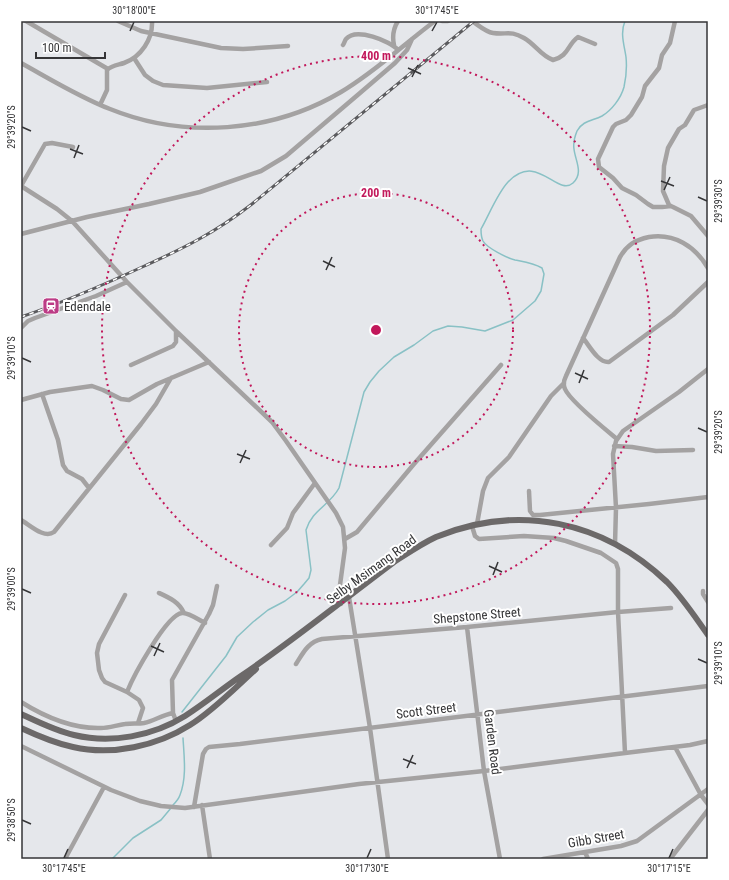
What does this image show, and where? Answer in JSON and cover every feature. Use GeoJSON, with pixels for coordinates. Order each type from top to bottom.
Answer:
{"type":"FeatureCollection","features":[{"type":"Feature","properties":{"kind":"main road","name":"Selby Msimang Road"},"geometry":{"type":"LineString","coordinates":[[21,714],[54,729],[73,735],[97,739],[124,737],[154,731],[176,721],[201,705],[341,604],[394,562],[417,547],[436,537],[474,525],[528,520],[556,522],[580,529],[615,544],[647,565],[667,583],[687,604],[708,635]]}},
{"type":"Feature","properties":{"kind":"main road","name":"Selby Msimang Road"},"geometry":{"type":"LineString","coordinates":[[21,728],[54,742],[74,748],[101,750],[117,749],[150,743],[170,736],[191,725],[277,651]]}},
{"type":"Feature","properties":{"kind":"street"},"geometry":{"type":"LineString","coordinates":[[26,21],[108,69]]}},
{"type":"Feature","properties":{"kind":"street"},"geometry":{"type":"LineString","coordinates":[[118,21],[132,28],[231,49],[288,46]]}},
{"type":"Feature","properties":{"kind":"street"},"geometry":{"type":"LineString","coordinates":[[100,105],[106,92],[106,74],[108,69],[112,66],[134,58],[144,48],[151,32],[152,21]]}},
{"type":"Feature","properties":{"kind":"street"},"geometry":{"type":"LineString","coordinates":[[394,45],[394,28],[398,21]]}},
{"type":"Feature","properties":{"kind":"street"},"geometry":{"type":"LineString","coordinates":[[21,64],[100,105],[134,117],[155,123],[177,126],[228,128],[255,124],[289,115],[332,97],[360,79],[436,21]]}},
{"type":"Feature","properties":{"kind":"street"},"geometry":{"type":"LineString","coordinates":[[442,21],[448,21]]}},
{"type":"Feature","properties":{"kind":"street"},"geometry":{"type":"LineString","coordinates":[[472,21],[492,33],[512,32],[523,37],[532,43],[545,57],[553,60],[565,54],[574,41],[578,38],[596,44]]}},
{"type":"Feature","properties":{"kind":"street"},"geometry":{"type":"LineString","coordinates":[[671,206],[666,208],[648,204],[636,195],[622,188],[614,178],[600,167],[598,159],[613,127],[631,116],[642,97],[648,81],[659,68],[662,55],[672,39],[675,21]]}},
{"type":"Feature","properties":{"kind":"street"},"geometry":{"type":"LineString","coordinates":[[343,45],[348,37],[360,35],[379,38],[394,45],[398,50]]}},
{"type":"Feature","properties":{"kind":"street"},"geometry":{"type":"LineString","coordinates":[[21,234],[87,217],[200,192],[261,171],[286,156],[389,68],[407,50],[413,38]]}},
{"type":"Feature","properties":{"kind":"street"},"geometry":{"type":"LineString","coordinates":[[134,58],[145,75],[163,85],[212,88],[267,82]]}},
{"type":"Feature","properties":{"kind":"street"},"geometry":{"type":"LineString","coordinates":[[708,105],[694,110],[685,125],[679,129],[668,148],[664,166],[664,191],[671,206],[691,216],[708,236]]}},
{"type":"Feature","properties":{"kind":"street"},"geometry":{"type":"LineString","coordinates":[[73,146],[52,143],[45,144],[21,186],[61,211],[127,282],[176,331],[272,422],[336,513],[343,527],[345,552],[340,585],[341,604]]}},
{"type":"Feature","properties":{"kind":"street"},"geometry":{"type":"LineString","coordinates":[[625,753],[618,612],[618,569],[616,563],[607,556],[586,547],[554,538],[530,536],[480,539],[475,536],[474,525],[488,478],[509,457],[551,396],[564,383],[620,257],[626,248],[633,242],[659,235],[671,237],[690,248],[701,258],[708,268]]}},
{"type":"Feature","properties":{"kind":"street"},"geometry":{"type":"LineString","coordinates":[[21,328],[35,318],[96,296],[127,282]]}},
{"type":"Feature","properties":{"kind":"street"},"geometry":{"type":"LineString","coordinates":[[583,338],[601,360],[609,362],[673,316],[708,282]]}},
{"type":"Feature","properties":{"kind":"street"},"geometry":{"type":"LineString","coordinates":[[131,365],[173,346],[176,342],[176,331]]}},
{"type":"Feature","properties":{"kind":"street"},"geometry":{"type":"LineString","coordinates":[[21,400],[42,394],[92,386],[121,399],[130,400],[157,384],[209,362]]}},
{"type":"Feature","properties":{"kind":"street"},"geometry":{"type":"LineString","coordinates":[[345,539],[357,532],[414,464],[501,365]]}},
{"type":"Feature","properties":{"kind":"street"},"geometry":{"type":"LineString","coordinates":[[615,544],[616,508],[613,456],[614,446],[617,439],[627,428],[679,392],[708,369]]}},
{"type":"Feature","properties":{"kind":"street"},"geometry":{"type":"LineString","coordinates":[[21,520],[44,534],[50,535],[54,532],[156,404],[171,378]]}},
{"type":"Feature","properties":{"kind":"street"},"geometry":{"type":"LineString","coordinates":[[564,383],[564,388],[573,399],[617,439]]}},
{"type":"Feature","properties":{"kind":"street"},"geometry":{"type":"LineString","coordinates":[[42,394],[58,440],[63,465],[68,471],[82,479],[89,488]]}},
{"type":"Feature","properties":{"kind":"street"},"geometry":{"type":"LineString","coordinates":[[614,446],[656,450],[694,450]]}},
{"type":"Feature","properties":{"kind":"street"},"geometry":{"type":"LineString","coordinates":[[271,545],[288,528],[293,513],[315,483]]}},
{"type":"Feature","properties":{"kind":"street"},"geometry":{"type":"LineString","coordinates":[[530,491],[530,511],[531,513],[540,515],[616,508],[708,496]]}},
{"type":"Feature","properties":{"kind":"street"},"geometry":{"type":"LineString","coordinates":[[556,522],[557,513]]}},
{"type":"Feature","properties":{"kind":"street"},"geometry":{"type":"LineString","coordinates":[[176,721],[173,713],[172,680],[205,623],[213,605],[217,586]]}},
{"type":"Feature","properties":{"kind":"street"},"geometry":{"type":"LineString","coordinates":[[703,591],[708,602]]}},
{"type":"Feature","properties":{"kind":"street"},"geometry":{"type":"LineString","coordinates":[[159,593],[176,602],[182,608],[184,613]]}},
{"type":"Feature","properties":{"kind":"street"},"geometry":{"type":"LineString","coordinates":[[125,595],[99,644],[97,653],[99,670],[105,682],[128,692],[139,700],[142,705],[142,712],[138,724]]}},
{"type":"Feature","properties":{"kind":"street"},"geometry":{"type":"LineString","coordinates":[[349,597],[370,728],[388,859]]}},
{"type":"Feature","properties":{"kind":"street","name":"Shepstone Street"},"geometry":{"type":"LineString","coordinates":[[296,664],[307,647],[316,640],[670,608]]}},
{"type":"Feature","properties":{"kind":"street"},"geometry":{"type":"LineString","coordinates":[[128,692],[132,681],[151,648],[165,626],[176,616],[180,613],[184,613],[205,623]]}},
{"type":"Feature","properties":{"kind":"street","name":"Garden Road"},"geometry":{"type":"LineString","coordinates":[[467,627],[484,771],[500,859]]}},
{"type":"Feature","properties":{"kind":"street","name":"Scott Street"},"geometry":{"type":"LineString","coordinates":[[194,806],[200,766],[203,754],[207,748],[708,686]]}},
{"type":"Feature","properties":{"kind":"street"},"geometry":{"type":"LineString","coordinates":[[21,702],[52,718],[82,727],[104,728],[138,724],[173,713]]}},
{"type":"Feature","properties":{"kind":"street"},"geometry":{"type":"LineString","coordinates":[[21,746],[104,787],[140,801],[161,806],[180,808],[377,782],[484,771],[675,747],[708,741]]}},
{"type":"Feature","properties":{"kind":"street"},"geometry":{"type":"LineString","coordinates":[[675,747],[700,795],[708,804]]}},
{"type":"Feature","properties":{"kind":"street"},"geometry":{"type":"LineString","coordinates":[[65,859],[104,787]]}},
{"type":"Feature","properties":{"kind":"street","name":"Gibb Street"},"geometry":{"type":"LineString","coordinates":[[543,859],[621,846],[637,841],[708,789]]}},
{"type":"Feature","properties":{"kind":"street"},"geometry":{"type":"LineString","coordinates":[[202,805],[210,859]]}},
{"type":"Feature","properties":{"kind":"street"},"geometry":{"type":"LineString","coordinates":[[670,859],[708,810]]}},
{"type":"Feature","properties":{"kind":"street"},"geometry":{"type":"LineString","coordinates":[[585,852],[588,859]]}},
{"type":"Feature","properties":{"kind":"waterway"},"geometry":{"type":"LineString","coordinates":[[182,712],[226,656],[237,637],[268,610],[285,601],[297,592],[309,578],[311,570],[306,530],[312,517],[331,499],[339,488],[364,392],[379,371],[394,357],[433,331],[448,326],[485,331],[513,320],[535,301],[541,291],[544,274],[542,268],[511,259],[493,250],[483,241],[481,229],[504,187],[518,174],[528,171],[537,172],[567,186],[573,183],[576,179],[578,175],[578,166],[574,144],[579,127],[602,116],[613,107],[623,91],[626,76],[626,57],[623,43],[625,21]]}},
{"type":"Feature","properties":{"kind":"waterway"},"geometry":{"type":"LineString","coordinates":[[173,805],[180,796],[184,781],[183,738]]}},
{"type":"Feature","properties":{"kind":"waterway"},"geometry":{"type":"LineString","coordinates":[[112,859],[133,838],[161,820],[171,808]]}},
{"type":"Feature","properties":{"kind":"railway"},"geometry":{"type":"LineString","coordinates":[[21,317],[81,294],[155,261],[198,240],[225,224],[252,204],[474,21]]}},
{"type":"Feature","properties":{"kind":"place","name":"Edendale"},"geometry":{"type":"Point","coordinates":[51,306]}}]}
